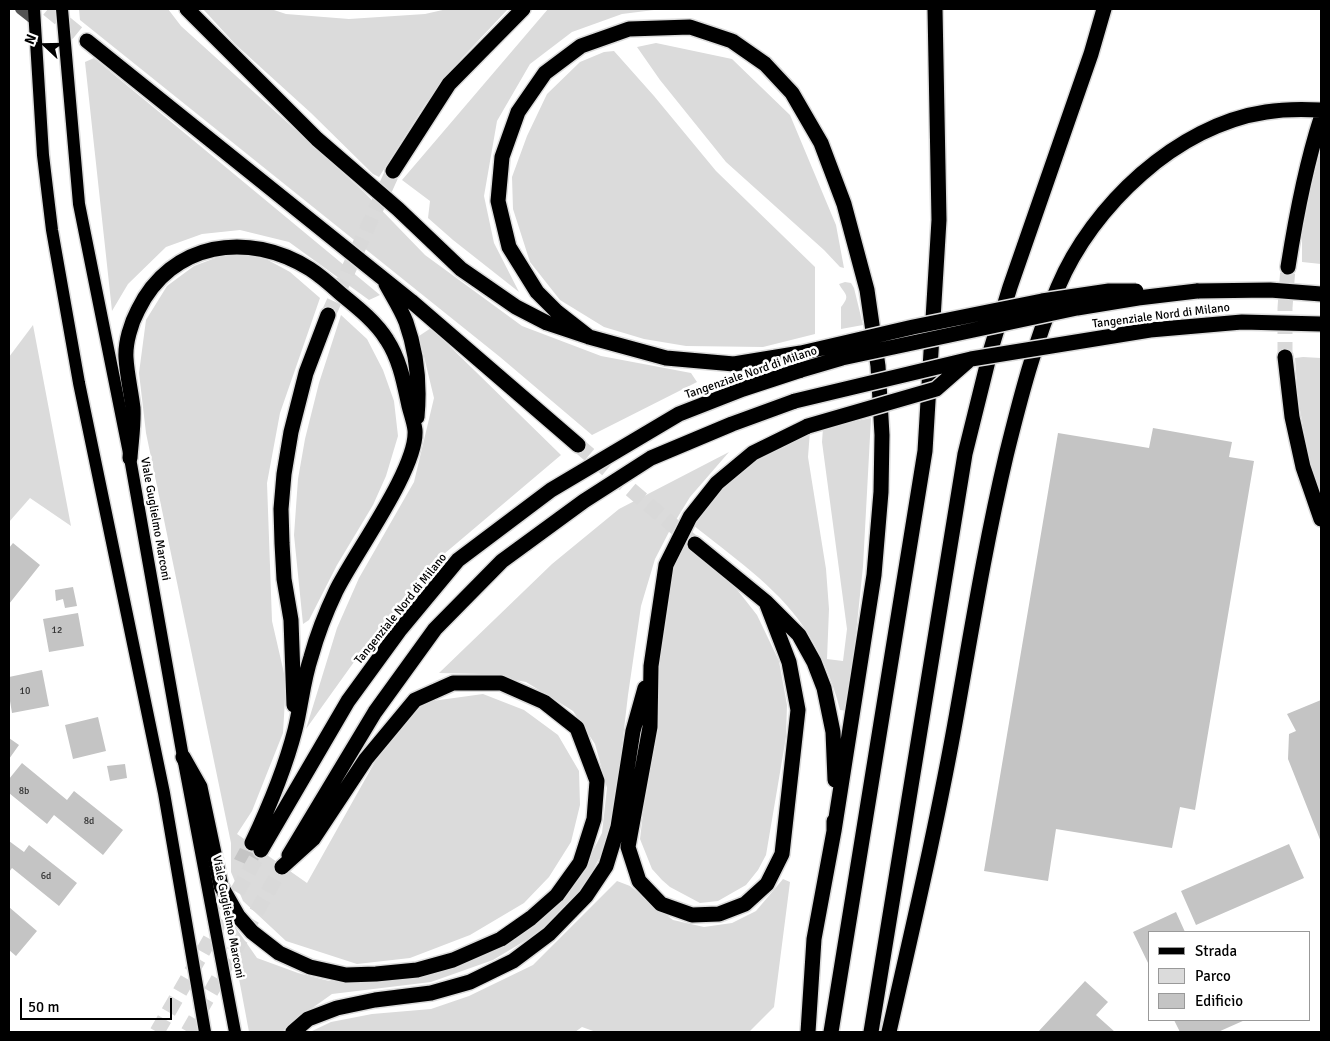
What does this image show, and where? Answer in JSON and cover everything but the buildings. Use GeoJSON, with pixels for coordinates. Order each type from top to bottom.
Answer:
{"type":"FeatureCollection","features":[{"type":"Feature","properties":{"kind":"highway"},"geometry":{"type":"LineString","coordinates":[[187,9],[318,139],[398,209],[462,269],[516,307],[546,322],[589,337],[666,358],[734,364],[801,353],[913,327],[1077,296],[1109,291],[1197,291]]}},
{"type":"Feature","properties":{"kind":"highway"},"geometry":{"type":"LineString","coordinates":[[394,171],[449,84],[523,9]]}},
{"type":"Feature","properties":{"kind":"highway"},"geometry":{"type":"LineString","coordinates":[[831,1032],[925,451],[938,220],[935,9]]}},
{"type":"Feature","properties":{"kind":"highway"},"geometry":{"type":"LineString","coordinates":[[871,1032],[965,454],[991,349],[1010,287],[1091,54],[1104,9]]}},
{"type":"Feature","properties":{"kind":"highway"},"geometry":{"type":"LineString","coordinates":[[589,337],[557,312],[537,292],[509,247],[498,201],[502,157],[518,112],[545,73],[580,46],[629,28],[690,27],[732,41],[765,64],[792,93],[821,143],[844,204],[867,290],[878,366],[882,434],[882,492],[875,566],[834,831],[814,939],[808,1032]]}},
{"type":"Feature","properties":{"kind":"highway"},"geometry":{"type":"LineString","coordinates":[[87,41],[411,301],[578,445]]}},
{"type":"Feature","properties":{"kind":"highway"},"geometry":{"type":"LineString","coordinates":[[889,1032],[936,825],[997,496],[1018,406],[1041,331],[1059,285],[1075,254],[1095,223],[1121,191],[1150,166],[1183,143],[1222,124],[1264,112],[1300,109],[1321,110]]}},
{"type":"Feature","properties":{"kind":"highway"},"geometry":{"type":"LineString","coordinates":[[1288,267],[1296,214],[1307,164],[1321,118]]}},
{"type":"Feature","properties":{"kind":"highway"},"geometry":{"type":"LineString","coordinates":[[130,458],[133,411],[126,356],[130,331],[137,311],[148,293],[172,268],[192,255],[225,247],[249,247],[293,260],[310,269],[356,306],[387,339],[399,362],[415,432]]}},
{"type":"Feature","properties":{"kind":"highway"},"geometry":{"type":"LineString","coordinates":[[294,732],[310,658],[327,612],[336,591],[406,468],[412,450],[419,379],[406,321],[383,279]]}},
{"type":"Feature","properties":{"kind":"highway","name":"Tangenziale Nord di Milano"},"geometry":{"type":"LineString","coordinates":[[294,732],[257,846],[348,701],[399,631],[458,560],[551,490],[679,414],[743,389],[851,356],[1077,308],[1197,291],[1270,290],[1321,294]]}},
{"type":"Feature","properties":{"kind":"highway"},"geometry":{"type":"LineString","coordinates":[[294,732],[291,620],[284,579],[281,509],[284,474],[291,432],[306,373],[328,315]]}},
{"type":"Feature","properties":{"kind":"highway","name":"Tangenziale Nord di Milano"},"geometry":{"type":"LineString","coordinates":[[183,757],[200,787],[221,886],[238,916],[252,932],[279,953],[310,967],[346,975],[417,970],[453,960],[501,940],[531,918],[557,895],[580,863],[594,819],[597,781],[577,728],[544,702],[501,683],[453,683],[414,700],[366,759],[314,839],[282,866],[375,712],[435,629],[502,560],[584,501],[651,458],[795,400],[971,359],[1150,330],[1242,322],[1321,324]]}},
{"type":"Feature","properties":{"kind":"highway"},"geometry":{"type":"LineString","coordinates":[[1285,357],[1294,426],[1304,467],[1321,519]]}},
{"type":"Feature","properties":{"kind":"highway"},"geometry":{"type":"LineString","coordinates":[[294,1032],[308,1019],[337,1008],[375,1000],[431,993],[470,982],[513,962],[549,934],[586,896],[606,866],[618,827],[634,731],[651,666],[666,565],[690,517],[717,483],[753,453],[808,426],[936,390],[971,359]]}},
{"type":"Feature","properties":{"kind":"highway"},"geometry":{"type":"LineString","coordinates":[[695,544],[766,602],[799,635],[814,662],[824,688],[833,732],[835,770],[834,831]]}},
{"type":"Feature","properties":{"kind":"highway"},"geometry":{"type":"LineString","coordinates":[[651,666],[650,727],[628,847],[639,881],[661,904],[692,915],[719,914],[745,904],[766,884],[782,854],[798,710],[789,662],[766,602]]}},
{"type":"Feature","properties":{"kind":"main road","name":"Viale Guglielmo Marconi"},"geometry":{"type":"LineString","coordinates":[[62,9],[79,204],[130,458],[183,757],[236,1032]]}},
{"type":"Feature","properties":{"kind":"main road"},"geometry":{"type":"LineString","coordinates":[[34,14],[43,155],[52,230],[79,383],[164,793],[205,1032]]}},
{"type":"Feature","properties":{"kind":"street"},"geometry":{"type":"LineString","coordinates":[[20,9],[34,14]]}},
{"type":"Feature","properties":{"kind":"green space"},"geometry":{"type":"Polygon","coordinates":[[[79,9],[168,9],[181,26],[364,192],[425,255],[522,326],[601,356],[691,373],[697,382],[592,435],[500,357],[80,20],[79,9]]]}},
{"type":"Feature","properties":{"kind":"green space"},"geometry":{"type":"Polygon","coordinates":[[[203,9],[271,9],[286,14],[349,19],[425,14],[447,9],[508,9],[462,58],[426,103],[379,177],[373,174],[311,113],[235,44],[203,9]]]}},
{"type":"Feature","properties":{"kind":"green space"},"geometry":{"type":"Polygon","coordinates":[[[548,9],[662,9],[622,14],[572,32],[530,64],[497,121],[484,196],[494,243],[519,292],[428,218],[430,201],[402,180],[548,9]]]}},
{"type":"Feature","properties":{"kind":"green space"},"geometry":{"type":"Polygon","coordinates":[[[656,43],[732,59],[790,115],[836,225],[844,268],[840,267],[824,250],[726,162],[660,80],[637,47],[656,43]]]}},
{"type":"Feature","properties":{"kind":"green space"},"geometry":{"type":"Polygon","coordinates":[[[614,51],[716,171],[815,267],[815,334],[763,347],[686,346],[644,339],[604,327],[560,300],[530,262],[513,209],[512,177],[527,136],[547,94],[580,62],[604,52],[614,51]]]}},
{"type":"Feature","properties":{"kind":"green space"},"geometry":{"type":"Polygon","coordinates":[[[94,58],[380,295],[369,300],[289,242],[240,230],[202,234],[166,247],[128,284],[112,311],[85,62],[94,58]]]}},
{"type":"Feature","properties":{"kind":"green space"},"geometry":{"type":"Polygon","coordinates":[[[1321,151],[1321,264],[1302,262],[1302,225],[1321,151]]]}},
{"type":"Feature","properties":{"kind":"green space"},"geometry":{"type":"Polygon","coordinates":[[[234,251],[266,259],[290,272],[320,298],[280,413],[267,483],[272,621],[286,682],[283,733],[252,811],[237,834],[307,883],[395,726],[425,702],[483,694],[524,710],[558,735],[579,771],[580,805],[571,842],[549,877],[524,903],[470,935],[410,958],[357,964],[286,941],[243,901],[231,872],[231,843],[146,433],[139,373],[146,320],[167,286],[194,266],[234,251]]]}},
{"type":"Feature","properties":{"kind":"green space"},"geometry":{"type":"Polygon","coordinates":[[[851,283],[854,288],[863,325],[841,329],[841,307],[846,297],[839,284],[851,283]]]}},
{"type":"Feature","properties":{"kind":"green space"},"geometry":{"type":"Polygon","coordinates":[[[341,315],[367,339],[383,370],[394,401],[398,436],[386,476],[373,505],[337,565],[309,620],[303,624],[294,535],[298,479],[305,439],[319,383],[341,315]]]}},
{"type":"Feature","properties":{"kind":"green space"},"geometry":{"type":"Polygon","coordinates":[[[33,325],[71,526],[30,498],[9,522],[9,357],[33,325]]]}},
{"type":"Feature","properties":{"kind":"green space"},"geometry":{"type":"Polygon","coordinates":[[[431,328],[561,455],[444,554],[369,641],[306,729],[337,628],[359,578],[414,482],[434,398],[419,336],[431,328]]]}},
{"type":"Feature","properties":{"kind":"green space"},"geometry":{"type":"Polygon","coordinates":[[[1295,358],[1321,358],[1321,494],[1309,459],[1298,399],[1295,358]]]}},
{"type":"Feature","properties":{"kind":"green space"},"geometry":{"type":"Polygon","coordinates":[[[871,418],[863,566],[848,711],[840,710],[830,677],[820,656],[803,626],[792,612],[752,572],[693,525],[725,486],[745,468],[810,431],[808,457],[826,569],[829,609],[827,659],[843,661],[847,629],[822,442],[823,428],[871,418]]]}},
{"type":"Feature","properties":{"kind":"green space"},"geometry":{"type":"Polygon","coordinates":[[[729,452],[690,497],[655,559],[641,606],[615,806],[603,851],[584,887],[543,930],[493,960],[431,982],[332,994],[287,1026],[283,1032],[249,1032],[227,915],[257,958],[298,973],[329,981],[380,982],[428,976],[499,948],[545,916],[577,882],[602,833],[607,788],[595,744],[573,711],[526,682],[482,674],[439,673],[552,564],[619,509],[729,452]]]}},
{"type":"Feature","properties":{"kind":"green space"},"geometry":{"type":"Polygon","coordinates":[[[684,544],[735,587],[757,615],[779,661],[787,705],[786,737],[766,855],[758,870],[746,885],[718,901],[700,903],[670,887],[662,880],[652,869],[640,839],[662,630],[674,562],[684,544]]]}},
{"type":"Feature","properties":{"kind":"green space"},"geometry":{"type":"Polygon","coordinates":[[[783,879],[790,882],[774,1007],[749,1032],[596,1032],[582,1027],[575,1032],[310,1032],[331,1022],[372,1014],[431,1009],[469,996],[533,965],[617,881],[630,886],[673,920],[704,927],[732,923],[756,911],[783,879]]]}},
{"type":"Feature","properties":{"kind":"tunnel"},"geometry":{"type":"LineString","coordinates":[[48,9],[87,41]]}},
{"type":"Feature","properties":{"kind":"tunnel"},"geometry":{"type":"LineString","coordinates":[[328,315],[393,171]]}},
{"type":"Feature","properties":{"kind":"tunnel"},"geometry":{"type":"LineString","coordinates":[[1285,357],[1285,308],[1288,267]]}},
{"type":"Feature","properties":{"kind":"tunnel"},"geometry":{"type":"LineString","coordinates":[[578,445],[695,544]]}},
{"type":"Feature","properties":{"kind":"tunnel"},"geometry":{"type":"LineString","coordinates":[[157,1032],[261,850]]}},
{"type":"Feature","properties":{"kind":"tunnel"},"geometry":{"type":"LineString","coordinates":[[188,1032],[282,867]]}}]}
